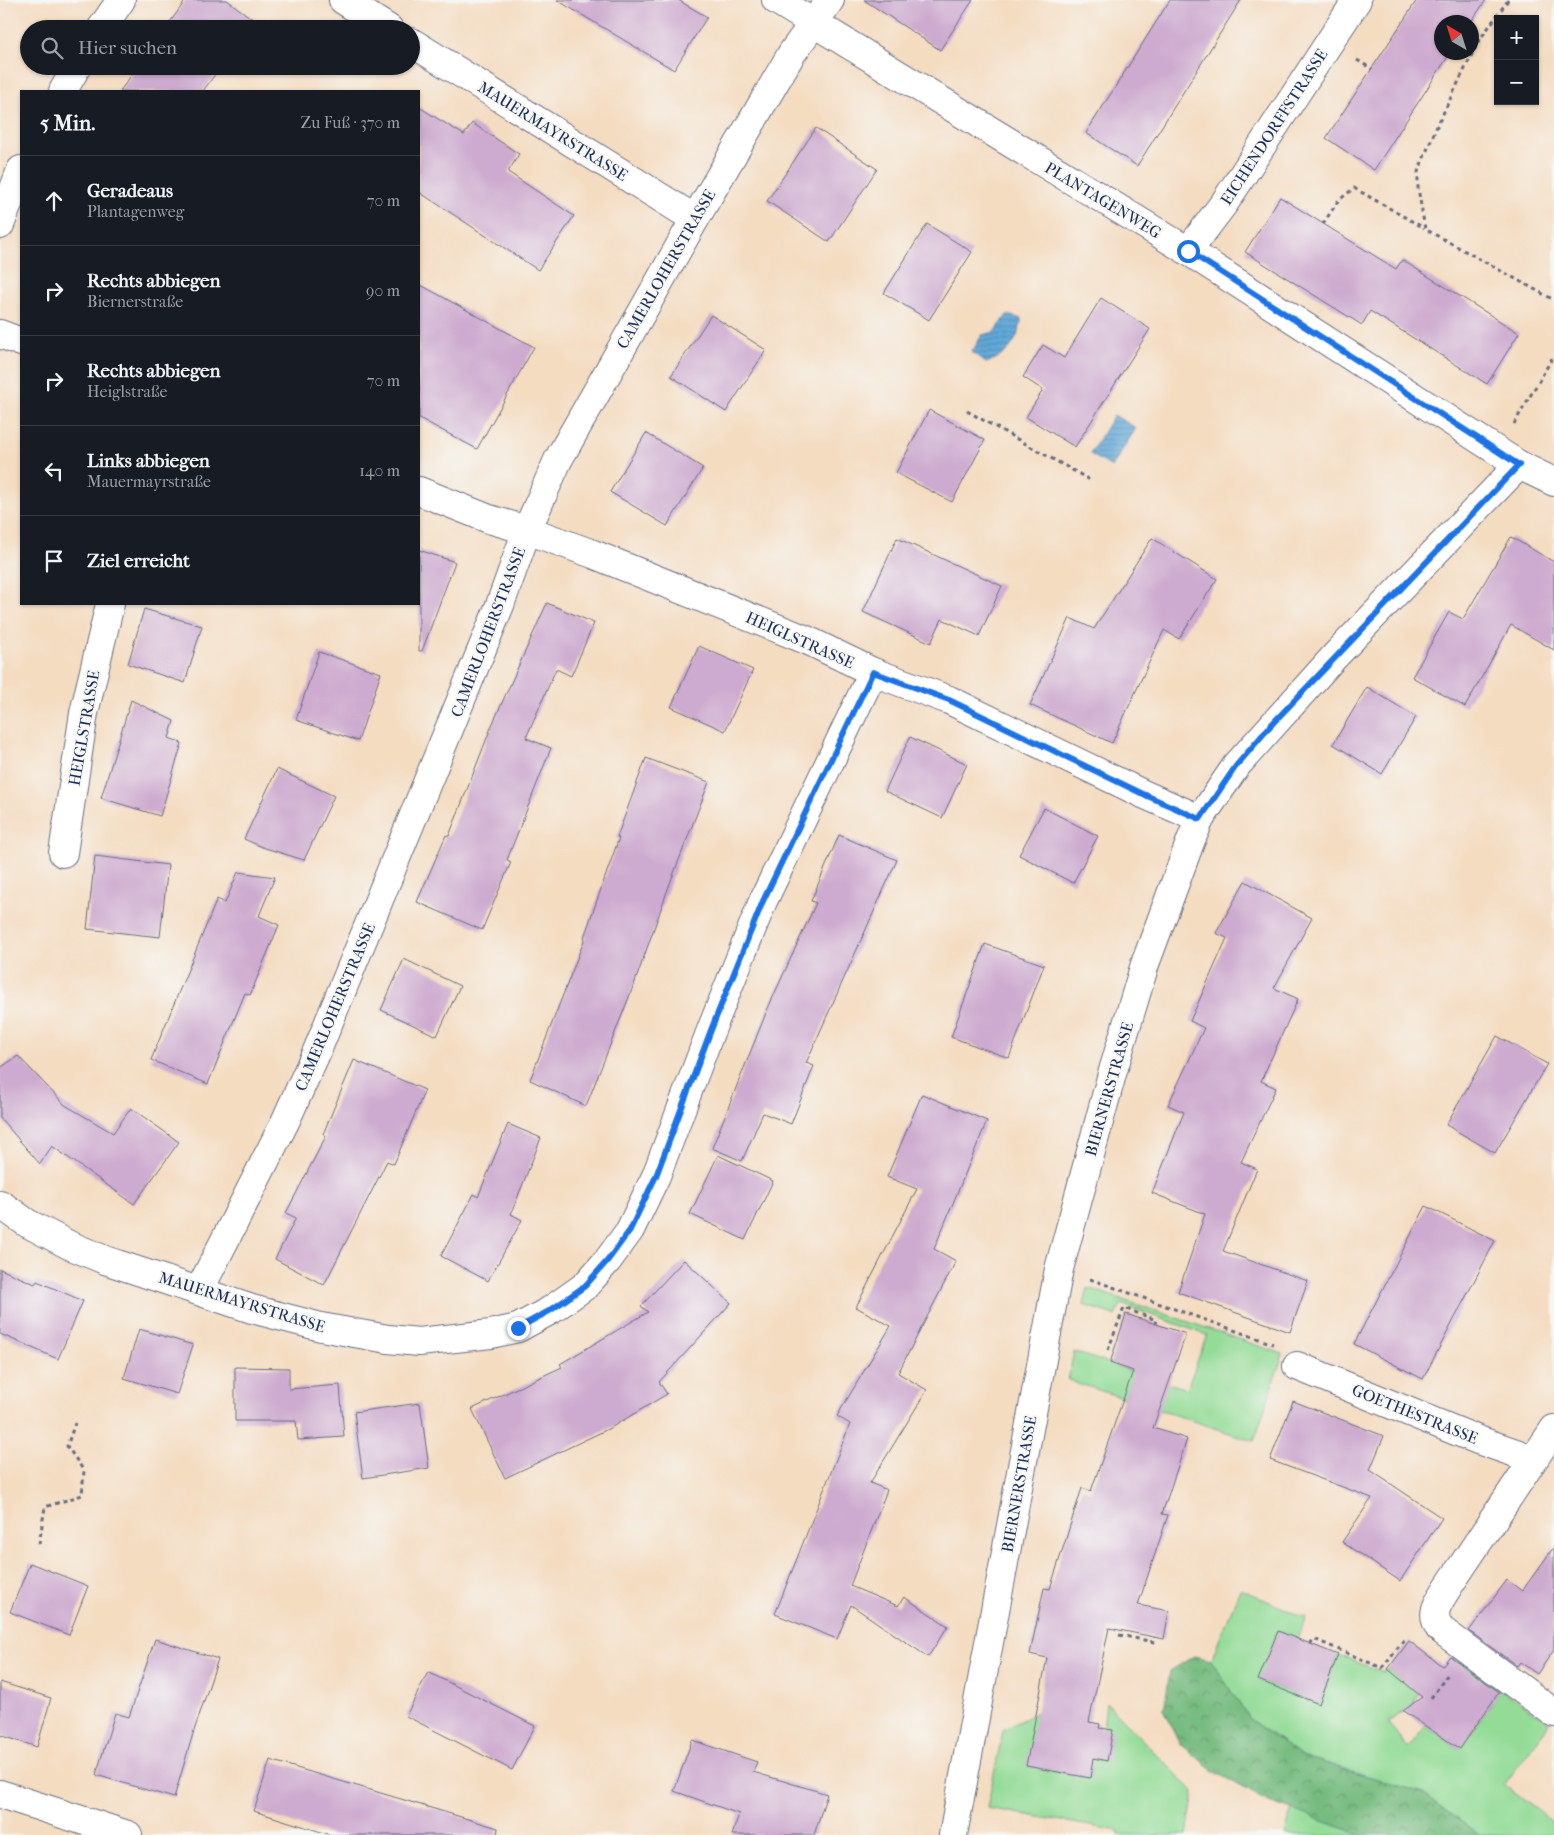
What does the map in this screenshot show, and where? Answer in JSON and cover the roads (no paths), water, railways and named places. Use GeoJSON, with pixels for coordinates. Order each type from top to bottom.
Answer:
{"type":"FeatureCollection","features":[{"type":"Feature","properties":{"kind":"street"},"geometry":{"type":"LineString","coordinates":[[107,20],[120,0]]}},
{"type":"Feature","properties":{"kind":"street"},"geometry":{"type":"LineString","coordinates":[[343,0],[375,20]]}},
{"type":"Feature","properties":{"kind":"street","name":"PLANTAGENWEG"},"geometry":{"type":"LineString","coordinates":[[776,0],[1188,251],[1519,465],[1554,482]]}},
{"type":"Feature","properties":{"kind":"street","name":"CAMERLOHERSTRASSE"},"geometry":{"type":"LineString","coordinates":[[199,1291],[285,1122],[317,1052],[500,605],[527,530],[558,460],[792,53],[830,0]]}},
{"type":"Feature","properties":{"kind":"street","name":"EICHENDORFFSTRASSE"},"geometry":{"type":"LineString","coordinates":[[1188,251],[1225,202],[1357,0]]}},
{"type":"Feature","properties":{"kind":"street","name":"MAUERMAYRSTRASSE"},"geometry":{"type":"LineString","coordinates":[[420,48],[695,219]]}},
{"type":"Feature","properties":{"kind":"street"},"geometry":{"type":"LineString","coordinates":[[63,90],[72,75]]}},
{"type":"Feature","properties":{"kind":"street"},"geometry":{"type":"LineString","coordinates":[[0,225],[20,173]]}},
{"type":"Feature","properties":{"kind":"street"},"geometry":{"type":"LineString","coordinates":[[0,334],[20,342]]}},
{"type":"Feature","properties":{"kind":"street","name":"BIERNERSTRASSE"},"geometry":{"type":"LineString","coordinates":[[953,1835],[1059,1269],[1112,1074],[1145,964],[1200,819],[1236,766],[1272,724],[1519,465]]}},
{"type":"Feature","properties":{"kind":"street","name":"HEIGLSTRASSE"},"geometry":{"type":"LineString","coordinates":[[420,492],[593,554],[809,641],[873,672],[949,700],[1143,794],[1200,819]]}},
{"type":"Feature","properties":{"kind":"street","name":"HEIGLSTRASSE"},"geometry":{"type":"LineString","coordinates":[[63,853],[84,713],[110,605]]}},
{"type":"Feature","properties":{"kind":"street","name":"MAUERMAYRSTRASSE"},"geometry":{"type":"LineString","coordinates":[[0,1204],[27,1223],[69,1245],[105,1260],[252,1309],[321,1328],[388,1340],[419,1342],[482,1335],[518,1328],[551,1310],[585,1286],[608,1260],[630,1230],[656,1176],[711,1030],[763,901],[873,672]]}},
{"type":"Feature","properties":{"kind":"street","name":"GOETHESTRASSE"},"geometry":{"type":"LineString","coordinates":[[1297,1366],[1478,1440],[1533,1459]]}},
{"type":"Feature","properties":{"kind":"street"},"geometry":{"type":"LineString","coordinates":[[1553,1431],[1448,1587],[1434,1611],[1435,1622],[1440,1629],[1554,1713]]}},
{"type":"Feature","properties":{"kind":"street"},"geometry":{"type":"LineString","coordinates":[[0,1794],[128,1835]]}},
{"type":"Feature","properties":{"kind":"water"},"geometry":{"type":"Polygon","coordinates":[[[1007,315],[1022,319],[1018,334],[1006,352],[986,363],[972,352],[982,335],[995,332],[1007,315]]]}},
{"type":"Feature","properties":{"kind":"water"},"geometry":{"type":"Polygon","coordinates":[[[1114,415],[1136,428],[1112,467],[1090,454],[1114,415]]]}}]}
